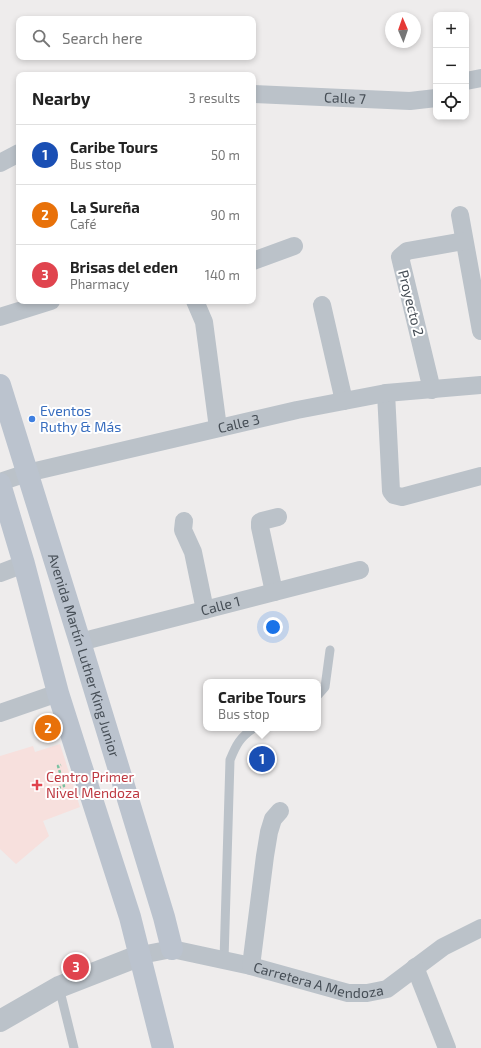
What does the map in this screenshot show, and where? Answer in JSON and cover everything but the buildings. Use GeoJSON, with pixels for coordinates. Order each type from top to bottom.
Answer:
{"type":"FeatureCollection","features":[{"type":"Feature","properties":{"kind":"main road","name":"Avenida Martín Luther King Junior"},"geometry":{"type":"LineString","coordinates":[[0,385],[164,917],[172,949]]}},
{"type":"Feature","properties":{"kind":"main road"},"geometry":{"type":"LineString","coordinates":[[0,483],[24,564],[58,692],[130,917],[163,1048]]}},
{"type":"Feature","properties":{"kind":"street"},"geometry":{"type":"LineString","coordinates":[[469,80],[481,78]]}},
{"type":"Feature","properties":{"kind":"street","name":"Calle 7"},"geometry":{"type":"LineString","coordinates":[[256,94],[410,101],[433,98]]}},
{"type":"Feature","properties":{"kind":"street"},"geometry":{"type":"LineString","coordinates":[[0,163],[16,155]]}},
{"type":"Feature","properties":{"kind":"street"},"geometry":{"type":"LineString","coordinates":[[460,215],[481,331]]}},
{"type":"Feature","properties":{"kind":"street","name":"Proyecto 2"},"geometry":{"type":"LineString","coordinates":[[432,390],[400,257],[408,251],[464,241]]}},
{"type":"Feature","properties":{"kind":"street"},"geometry":{"type":"LineString","coordinates":[[256,259],[294,246]]}},
{"type":"Feature","properties":{"kind":"street"},"geometry":{"type":"LineString","coordinates":[[0,317],[41,304]]}},
{"type":"Feature","properties":{"kind":"street"},"geometry":{"type":"LineString","coordinates":[[196,304],[204,322],[218,428]]}},
{"type":"Feature","properties":{"kind":"street"},"geometry":{"type":"LineString","coordinates":[[322,305],[344,401]]}},
{"type":"Feature","properties":{"kind":"street","name":"Calle 3"},"geometry":{"type":"LineString","coordinates":[[0,483],[27,473],[297,410],[386,393],[481,385]]}},
{"type":"Feature","properties":{"kind":"street"},"geometry":{"type":"LineString","coordinates":[[386,393],[391,491],[394,495],[402,497],[481,476]]}},
{"type":"Feature","properties":{"kind":"street"},"geometry":{"type":"LineString","coordinates":[[274,592],[260,522],[278,516]]}},
{"type":"Feature","properties":{"kind":"street"},"geometry":{"type":"LineString","coordinates":[[184,521],[183,530],[193,552],[205,610]]}},
{"type":"Feature","properties":{"kind":"street"},"geometry":{"type":"LineString","coordinates":[[0,573],[24,564]]}},
{"type":"Feature","properties":{"kind":"street","name":"Calle 1"},"geometry":{"type":"LineString","coordinates":[[80,642],[360,570]]}},
{"type":"Feature","properties":{"kind":"street"},"geometry":{"type":"LineString","coordinates":[[0,713],[58,692]]}},
{"type":"Feature","properties":{"kind":"street"},"geometry":{"type":"LineString","coordinates":[[251,966],[269,832],[273,819],[280,811]]}},
{"type":"Feature","properties":{"kind":"street","name":"Carretera A Mendoza"},"geometry":{"type":"LineString","coordinates":[[140,955],[172,949],[251,966],[348,993],[367,993],[387,989],[443,947],[481,928]]}},
{"type":"Feature","properties":{"kind":"street"},"geometry":{"type":"LineString","coordinates":[[0,1021],[59,986],[140,955]]}},
{"type":"Feature","properties":{"kind":"street"},"geometry":{"type":"LineString","coordinates":[[415,967],[447,1048]]}},
{"type":"Feature","properties":{"kind":"lane"},"geometry":{"type":"LineString","coordinates":[[321,691],[324,687],[330,650]]}},
{"type":"Feature","properties":{"kind":"lane"},"geometry":{"type":"LineString","coordinates":[[224,960],[230,760],[236,744],[250,731]]}},
{"type":"Feature","properties":{"kind":"lane"},"geometry":{"type":"LineString","coordinates":[[59,986],[74,1048]]}},
{"type":"Feature","properties":{"kind":"shaded area","name":"Centro Primer Nivel Mendoza"},"geometry":{"type":"Polygon","coordinates":[[[60,744],[80,807],[43,821],[49,836],[16,864],[0,849],[0,756],[33,746],[35,752],[60,744]]]}},
{"type":"Feature","properties":{"kind":"place","name":"Eventos Ruthy & Más"},"geometry":{"type":"Point","coordinates":[32,419]}},
{"type":"Feature","properties":{"kind":"place","name":"La Sureña"},"geometry":{"type":"Point","coordinates":[48,728]}},
{"type":"Feature","properties":{"kind":"place","name":"Caribe Tours"},"geometry":{"type":"Point","coordinates":[262,759]}},
{"type":"Feature","properties":{"kind":"place","name":"Centro Primer Nivel Mendoza"},"geometry":{"type":"Point","coordinates":[37,785]}},
{"type":"Feature","properties":{"kind":"place","name":"Brisas del eden"},"geometry":{"type":"Point","coordinates":[76,967]}}]}
